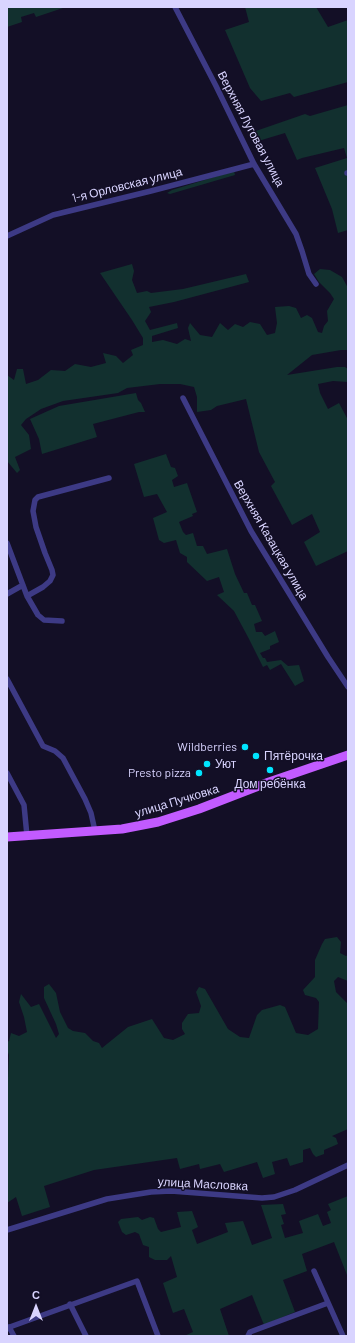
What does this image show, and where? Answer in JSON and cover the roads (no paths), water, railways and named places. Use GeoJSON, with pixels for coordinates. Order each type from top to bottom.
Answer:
{"type":"FeatureCollection","features":[{"type":"Feature","properties":{"kind":"main road","name":"улица Пучковка"},"geometry":{"type":"LineString","coordinates":[[7,837],[133,827],[200,809],[302,770],[348,755]]}},
{"type":"Feature","properties":{"kind":"street","name":"Верхняя Луговая улица"},"geometry":{"type":"LineString","coordinates":[[175,7],[254,164],[296,234],[309,274],[316,284]]}},
{"type":"Feature","properties":{"kind":"street","name":"1-я Орловская улица"},"geometry":{"type":"LineString","coordinates":[[7,236],[53,215],[254,164]]}},
{"type":"Feature","properties":{"kind":"street","name":"Верхняя Казацкая улица"},"geometry":{"type":"LineString","coordinates":[[183,398],[251,531],[348,687]]}},
{"type":"Feature","properties":{"kind":"street"},"geometry":{"type":"LineString","coordinates":[[27,596],[43,587],[50,581],[53,575],[36,527],[33,511],[38,497],[109,478]]}},
{"type":"Feature","properties":{"kind":"street"},"geometry":{"type":"LineString","coordinates":[[7,543],[27,596],[38,615],[41,618],[50,621],[62,621]]}},
{"type":"Feature","properties":{"kind":"street"},"geometry":{"type":"LineString","coordinates":[[7,594],[23,585]]}},
{"type":"Feature","properties":{"kind":"street"},"geometry":{"type":"LineString","coordinates":[[7,679],[43,746],[55,751],[63,758],[86,799],[95,831]]}},
{"type":"Feature","properties":{"kind":"street"},"geometry":{"type":"LineString","coordinates":[[7,774],[24,805],[28,836]]}},
{"type":"Feature","properties":{"kind":"street","name":"улица Масловка"},"geometry":{"type":"LineString","coordinates":[[7,1230],[107,1199],[151,1192],[171,1191],[262,1198],[274,1197],[295,1190],[348,1164]]}},
{"type":"Feature","properties":{"kind":"street"},"geometry":{"type":"LineString","coordinates":[[314,1271],[343,1336]]}},
{"type":"Feature","properties":{"kind":"street"},"geometry":{"type":"LineString","coordinates":[[14,1336],[8,1327],[137,1281],[158,1336]]}},
{"type":"Feature","properties":{"kind":"street"},"geometry":{"type":"LineString","coordinates":[[248,1336],[250,1332],[328,1303]]}},
{"type":"Feature","properties":{"kind":"street"},"geometry":{"type":"LineString","coordinates":[[70,1304],[86,1336]]}},
{"type":"Feature","properties":{"kind":"place","name":"Wildberries"},"geometry":{"type":"Point","coordinates":[245,747]}},
{"type":"Feature","properties":{"kind":"place","name":"Пятёрочка"},"geometry":{"type":"Point","coordinates":[256,756]}},
{"type":"Feature","properties":{"kind":"place","name":"Уют"},"geometry":{"type":"Point","coordinates":[207,764]}},
{"type":"Feature","properties":{"kind":"place","name":"Дом ребёнка"},"geometry":{"type":"Point","coordinates":[270,770]}},
{"type":"Feature","properties":{"kind":"place","name":"Presto pizza"},"geometry":{"type":"Point","coordinates":[199,773]}}]}
